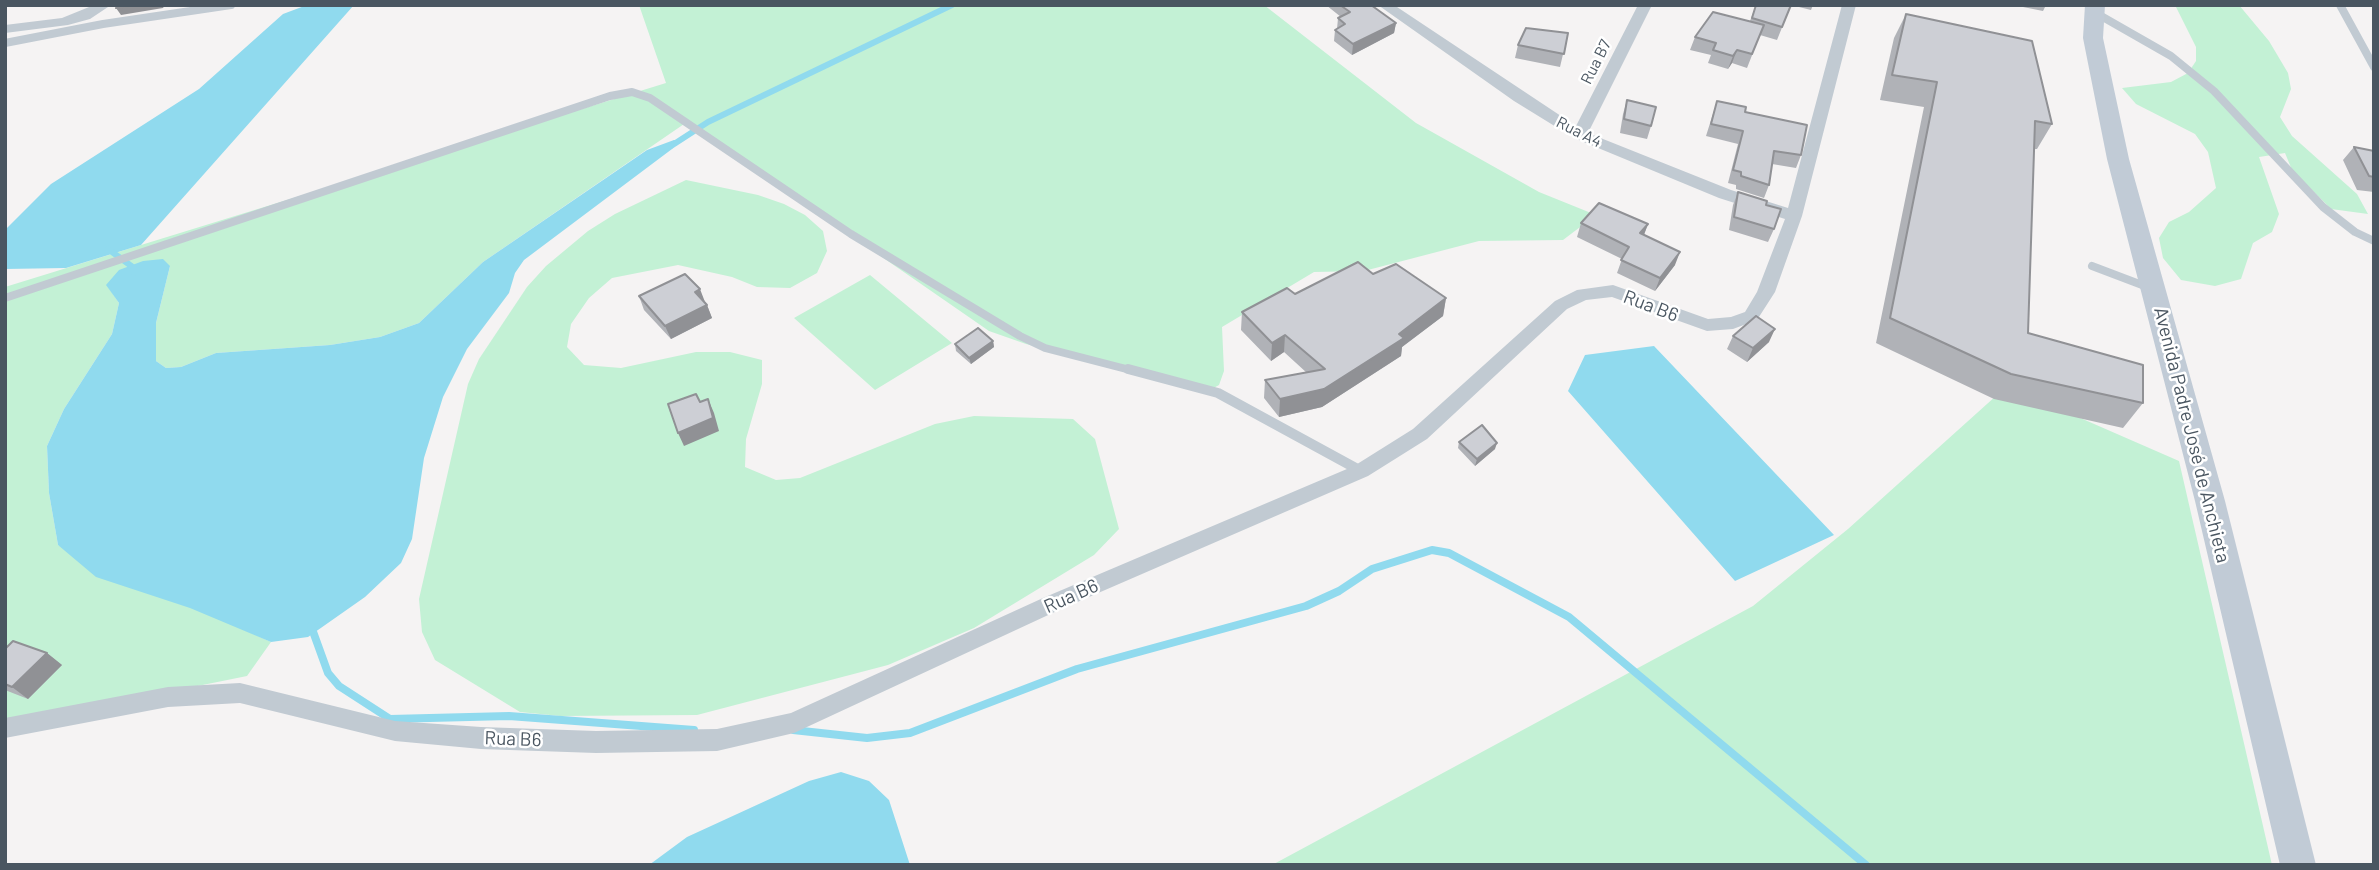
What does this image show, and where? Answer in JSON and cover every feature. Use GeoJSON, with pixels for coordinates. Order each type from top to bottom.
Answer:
{"type":"FeatureCollection","features":[{"type":"Feature","properties":{"kind":"main road","name":"Avenida Padre José de Anchieta"},"geometry":{"type":"LineString","coordinates":[[2094,9],[2093,38],[2118,159],[2210,501],[2298,865]]}},
{"type":"Feature","properties":{"kind":"street"},"geometry":{"type":"LineString","coordinates":[[5,29],[74,19],[104,5]]}},
{"type":"Feature","properties":{"kind":"street","name":"Rua A4"},"geometry":{"type":"LineString","coordinates":[[1385,5],[1518,98],[1579,135],[1725,194],[1794,216]]}},
{"type":"Feature","properties":{"kind":"street","name":"Rua B7"},"geometry":{"type":"LineString","coordinates":[[1579,135],[1645,5]]}},
{"type":"Feature","properties":{"kind":"street","name":"Rua B6"},"geometry":{"type":"LineString","coordinates":[[5,728],[169,697],[240,694],[395,731],[596,742],[717,740],[794,723],[1051,604],[1361,471],[1420,434],[1561,305],[1583,294],[1613,291],[1707,325],[1733,323],[1751,316],[1766,292],[1794,216],[1849,5]]}},
{"type":"Feature","properties":{"kind":"lane"},"geometry":{"type":"LineString","coordinates":[[5,43],[103,24],[231,5]]}},
{"type":"Feature","properties":{"kind":"lane"},"geometry":{"type":"LineString","coordinates":[[2340,5],[2374,66]]}},
{"type":"Feature","properties":{"kind":"lane"},"geometry":{"type":"LineString","coordinates":[[2094,9],[2171,56],[2214,91],[2323,207],[2355,232],[2374,241]]}},
{"type":"Feature","properties":{"kind":"lane"},"geometry":{"type":"LineString","coordinates":[[5,298],[610,96],[632,92],[650,98],[851,234],[1020,337],[1045,348],[1218,393],[1361,471]]}},
{"type":"Feature","properties":{"kind":"lane"},"geometry":{"type":"LineString","coordinates":[[2092,266],[2154,290]]}},
{"type":"Feature","properties":{"kind":"green space"},"geometry":{"type":"Polygon","coordinates":[[[639,5],[1264,5],[1416,123],[1539,192],[1596,215],[1563,240],[1479,241],[1364,271],[1314,272],[1222,327],[1224,371],[1219,385],[1210,390],[1026,344],[989,331],[687,122],[483,262],[419,323],[380,337],[330,345],[216,353],[181,367],[166,368],[156,361],[156,323],[170,266],[107,285],[119,303],[112,334],[64,409],[47,446],[49,493],[58,545],[271,642],[247,676],[5,725],[5,287],[666,83],[639,5]]]}},
{"type":"Feature","properties":{"kind":"green space"},"geometry":{"type":"Polygon","coordinates":[[[2175,5],[2239,5],[2269,41],[2288,73],[2291,89],[2280,117],[2292,136],[2357,194],[2368,214],[2331,209],[2292,170],[2285,153],[2259,157],[2279,214],[2272,232],[2253,243],[2241,279],[2215,286],[2181,280],[2163,258],[2159,238],[2169,222],[2189,212],[2216,188],[2208,152],[2195,134],[2136,104],[2122,88],[2171,82],[2188,73],[2196,61],[2196,47],[2175,5]]]}},
{"type":"Feature","properties":{"kind":"green space"},"geometry":{"type":"Polygon","coordinates":[[[686,180],[758,195],[805,215],[823,231],[827,251],[817,273],[790,288],[757,287],[732,277],[678,265],[612,278],[589,298],[571,324],[567,347],[584,365],[621,368],[696,352],[730,352],[762,360],[762,384],[746,439],[745,467],[776,480],[800,478],[935,424],[974,416],[1073,419],[1095,439],[1119,529],[1094,555],[974,628],[888,665],[697,715],[560,716],[520,712],[435,660],[422,632],[419,599],[468,384],[479,359],[527,287],[546,266],[588,231],[615,214],[686,180]]]}},
{"type":"Feature","properties":{"kind":"green space"},"geometry":{"type":"Polygon","coordinates":[[[870,275],[952,343],[875,390],[794,318],[870,275]]]}},
{"type":"Feature","properties":{"kind":"green space"},"geometry":{"type":"Polygon","coordinates":[[[2007,386],[2179,461],[2272,865],[1272,865],[1753,606],[1848,529],[2007,386]]]}},
{"type":"Feature","properties":{"kind":"water"},"geometry":{"type":"Polygon","coordinates":[[[307,5],[354,5],[141,245],[66,268],[5,269],[5,230],[51,184],[199,89],[283,14],[307,5]]]}},
{"type":"Feature","properties":{"kind":"water"},"geometry":{"type":"Polygon","coordinates":[[[678,141],[672,149],[524,260],[515,273],[509,293],[467,349],[443,397],[424,458],[412,539],[401,563],[365,597],[308,637],[271,642],[190,608],[96,577],[58,545],[49,493],[47,446],[64,409],[112,334],[119,303],[106,285],[119,270],[143,261],[163,259],[170,266],[156,323],[156,361],[166,368],[181,367],[216,353],[330,345],[380,337],[419,323],[483,262],[647,150],[678,141]]]}},
{"type":"Feature","properties":{"kind":"water"},"geometry":{"type":"Polygon","coordinates":[[[1654,346],[1834,535],[1735,581],[1568,391],[1585,355],[1654,346]]]}},
{"type":"Feature","properties":{"kind":"water"},"geometry":{"type":"Polygon","coordinates":[[[841,772],[869,781],[889,800],[910,865],[649,865],[687,837],[809,781],[841,772]]]}},
{"type":"Feature","properties":{"kind":"building"},"geometry":{"type":"Polygon","coordinates":[[[1340,5],[1371,5],[1396,23],[1353,44],[1335,30],[1345,24],[1338,18],[1350,12],[1340,5]]]}},
{"type":"Feature","properties":{"kind":"building"},"geometry":{"type":"Polygon","coordinates":[[[1756,5],[1791,5],[1782,27],[1752,18],[1756,5]]]}},
{"type":"Feature","properties":{"kind":"building"},"geometry":{"type":"Polygon","coordinates":[[[1713,12],[1764,25],[1752,54],[1737,50],[1733,56],[1713,50],[1716,43],[1695,37],[1713,12]]]}},
{"type":"Feature","properties":{"kind":"building"},"geometry":{"type":"Polygon","coordinates":[[[1906,14],[2032,41],[2052,124],[2035,121],[2028,333],[2143,365],[2143,403],[2011,374],[1890,318],[1937,82],[1892,75],[1906,14]]]}},
{"type":"Feature","properties":{"kind":"building"},"geometry":{"type":"Polygon","coordinates":[[[1526,28],[1568,33],[1564,54],[1518,45],[1526,28]]]}},
{"type":"Feature","properties":{"kind":"building"},"geometry":{"type":"Polygon","coordinates":[[[1627,100],[1656,107],[1651,126],[1624,119],[1627,100]]]}},
{"type":"Feature","properties":{"kind":"building"},"geometry":{"type":"Polygon","coordinates":[[[1717,101],[1746,107],[1745,112],[1807,125],[1801,155],[1774,151],[1769,185],[1741,176],[1741,172],[1733,170],[1743,131],[1711,124],[1717,101]]]}},
{"type":"Feature","properties":{"kind":"building"},"geometry":{"type":"Polygon","coordinates":[[[2354,147],[2374,151],[2374,177],[2369,176],[2354,147]]]}},
{"type":"Feature","properties":{"kind":"building"},"geometry":{"type":"Polygon","coordinates":[[[1738,192],[1767,201],[1766,205],[1781,209],[1774,229],[1734,217],[1738,192]]]}},
{"type":"Feature","properties":{"kind":"building"},"geometry":{"type":"Polygon","coordinates":[[[1599,203],[1648,224],[1640,233],[1680,252],[1660,278],[1621,260],[1629,247],[1581,223],[1599,203]]]}},
{"type":"Feature","properties":{"kind":"building"},"geometry":{"type":"Polygon","coordinates":[[[1358,262],[1373,274],[1396,264],[1446,298],[1399,334],[1404,338],[1324,389],[1280,399],[1265,380],[1325,369],[1285,335],[1272,343],[1242,312],[1287,288],[1295,294],[1358,262]]]}},
{"type":"Feature","properties":{"kind":"building"},"geometry":{"type":"Polygon","coordinates":[[[685,274],[700,289],[695,292],[707,305],[665,326],[639,296],[685,274]]]}},
{"type":"Feature","properties":{"kind":"building"},"geometry":{"type":"Polygon","coordinates":[[[1756,316],[1775,329],[1753,348],[1733,336],[1756,316]]]}},
{"type":"Feature","properties":{"kind":"building"},"geometry":{"type":"Polygon","coordinates":[[[978,328],[993,341],[969,358],[955,344],[978,328]]]}},
{"type":"Feature","properties":{"kind":"building"},"geometry":{"type":"Polygon","coordinates":[[[696,394],[700,402],[708,399],[713,418],[678,433],[668,404],[696,394]]]}},
{"type":"Feature","properties":{"kind":"building"},"geometry":{"type":"Polygon","coordinates":[[[1482,425],[1497,443],[1477,459],[1459,442],[1482,425]]]}},
{"type":"Feature","properties":{"kind":"building"},"geometry":{"type":"Polygon","coordinates":[[[13,641],[47,653],[12,687],[5,684],[5,649],[13,641]]]}},
{"type":"Feature","properties":{"kind":"waterway"},"geometry":{"type":"LineString","coordinates":[[671,146],[708,122],[952,5]]}},
{"type":"Feature","properties":{"kind":"waterway"},"geometry":{"type":"LineString","coordinates":[[108,249],[134,268],[134,273]]}},
{"type":"Feature","properties":{"kind":"waterway"},"geometry":{"type":"LineString","coordinates":[[793,730],[867,738],[910,733],[1077,669],[1306,606],[1339,591],[1372,569],[1432,550],[1449,553],[1569,617],[1866,865]]}},
{"type":"Feature","properties":{"kind":"waterway"},"geometry":{"type":"LineString","coordinates":[[311,626],[328,673],[339,686],[390,719],[509,716],[694,730]]}}]}
